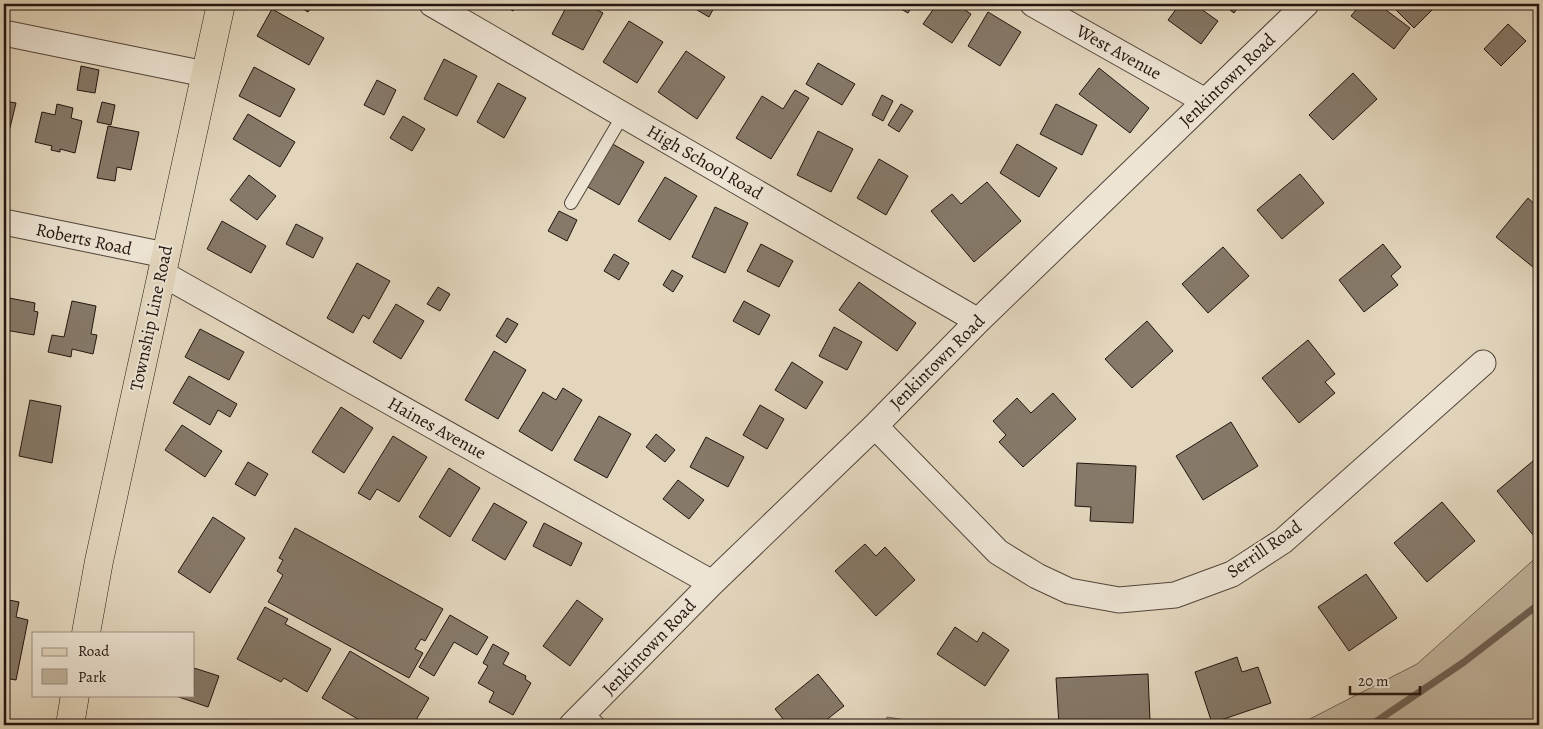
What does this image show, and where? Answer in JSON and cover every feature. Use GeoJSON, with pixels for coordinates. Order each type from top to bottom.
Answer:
{"type":"FeatureCollection","features":[{"type":"Feature","properties":{"kind":"main road","name":"Township Line Road"},"geometry":{"type":"LineString","coordinates":[[86,632],[99,560],[221,4]]}},
{"type":"Feature","properties":{"kind":"main road"},"geometry":{"type":"LineString","coordinates":[[70,725],[75,696]]}},
{"type":"Feature","properties":{"kind":"street","name":"High School Road"},"geometry":{"type":"LineString","coordinates":[[432,4],[978,321]]}},
{"type":"Feature","properties":{"kind":"street","name":"West Avenue"},"geometry":{"type":"LineString","coordinates":[[1032,4],[1205,101]]}},
{"type":"Feature","properties":{"kind":"street","name":"Jenkintown Road"},"geometry":{"type":"LineString","coordinates":[[586,721],[712,583],[874,426],[978,321],[1306,4]]}},
{"type":"Feature","properties":{"kind":"street"},"geometry":{"type":"LineString","coordinates":[[4,33],[205,74]]}},
{"type":"Feature","properties":{"kind":"street","name":"Roberts Road"},"geometry":{"type":"LineString","coordinates":[[4,222],[163,264]]}},
{"type":"Feature","properties":{"kind":"street","name":"Haines Avenue"},"geometry":{"type":"LineString","coordinates":[[163,264],[712,583]]}},
{"type":"Feature","properties":{"kind":"street","name":"Serrill Road"},"geometry":{"type":"LineString","coordinates":[[874,426],[998,552],[1037,576],[1069,591],[1119,600],[1175,595],[1232,574],[1283,541],[1483,363]]}},
{"type":"Feature","properties":{"kind":"lane"},"geometry":{"type":"LineString","coordinates":[[571,203],[623,115]]}},
{"type":"Feature","properties":{"kind":"green space"},"geometry":{"type":"Polygon","coordinates":[[[1539,555],[1539,725],[1298,725],[1417,664],[1539,555]]]}},
{"type":"Feature","properties":{"kind":"green space"},"geometry":{"type":"Polygon","coordinates":[[[887,717],[936,725],[884,725],[887,717]]]}},
{"type":"Feature","properties":{"kind":"building"},"geometry":{"type":"Polygon","coordinates":[[[59,4],[79,4],[78,8],[59,4]]]}},
{"type":"Feature","properties":{"kind":"building"},"geometry":{"type":"Polygon","coordinates":[[[295,4],[313,4],[308,12],[295,4]]]}},
{"type":"Feature","properties":{"kind":"building"},"geometry":{"type":"Polygon","coordinates":[[[501,4],[518,4],[513,11],[501,4]]]}},
{"type":"Feature","properties":{"kind":"building"},"geometry":{"type":"Polygon","coordinates":[[[568,4],[593,4],[592,7],[603,13],[583,50],[552,34],[568,4]]]}},
{"type":"Feature","properties":{"kind":"building"},"geometry":{"type":"Polygon","coordinates":[[[701,4],[716,4],[709,17],[697,10],[701,4]]]}},
{"type":"Feature","properties":{"kind":"building"},"geometry":{"type":"Polygon","coordinates":[[[892,4],[913,4],[908,13],[892,4]]]}},
{"type":"Feature","properties":{"kind":"building"},"geometry":{"type":"Polygon","coordinates":[[[937,4],[956,4],[971,14],[952,43],[923,24],[937,4]]]}},
{"type":"Feature","properties":{"kind":"building"},"geometry":{"type":"Polygon","coordinates":[[[1180,4],[1194,4],[1218,21],[1201,44],[1168,20],[1180,4]]]}},
{"type":"Feature","properties":{"kind":"building"},"geometry":{"type":"Polygon","coordinates":[[[1222,4],[1240,4],[1234,13],[1222,4]]]}},
{"type":"Feature","properties":{"kind":"building"},"geometry":{"type":"Polygon","coordinates":[[[1361,4],[1378,4],[1410,28],[1394,49],[1351,16],[1361,4]]]}},
{"type":"Feature","properties":{"kind":"building"},"geometry":{"type":"Polygon","coordinates":[[[1390,4],[1425,4],[1432,10],[1414,28],[1390,4]]]}},
{"type":"Feature","properties":{"kind":"building"},"geometry":{"type":"Polygon","coordinates":[[[272,9],[324,38],[309,65],[257,36],[272,9]]]}},
{"type":"Feature","properties":{"kind":"building"},"geometry":{"type":"Polygon","coordinates":[[[988,12],[1021,32],[1000,66],[968,46],[988,12]]]}},
{"type":"Feature","properties":{"kind":"building"},"geometry":{"type":"Polygon","coordinates":[[[629,21],[663,42],[637,83],[603,62],[629,21]]]}},
{"type":"Feature","properties":{"kind":"building"},"geometry":{"type":"Polygon","coordinates":[[[1508,24],[1526,41],[1501,66],[1484,49],[1508,24]]]}},
{"type":"Feature","properties":{"kind":"building"},"geometry":{"type":"Polygon","coordinates":[[[686,51],[725,77],[697,119],[658,92],[686,51]]]}},
{"type":"Feature","properties":{"kind":"building"},"geometry":{"type":"Polygon","coordinates":[[[444,59],[477,76],[457,116],[424,99],[444,59]]]}},
{"type":"Feature","properties":{"kind":"building"},"geometry":{"type":"Polygon","coordinates":[[[818,63],[855,84],[842,105],[806,84],[818,63]]]}},
{"type":"Feature","properties":{"kind":"building"},"geometry":{"type":"Polygon","coordinates":[[[81,66],[99,70],[95,93],[77,90],[81,66]]]}},
{"type":"Feature","properties":{"kind":"building"},"geometry":{"type":"Polygon","coordinates":[[[254,67],[295,89],[280,117],[239,96],[254,67]]]}},
{"type":"Feature","properties":{"kind":"building"},"geometry":{"type":"Polygon","coordinates":[[[1099,68],[1149,108],[1130,133],[1079,94],[1099,68]]]}},
{"type":"Feature","properties":{"kind":"building"},"geometry":{"type":"Polygon","coordinates":[[[1353,73],[1377,99],[1333,140],[1309,115],[1353,73]]]}},
{"type":"Feature","properties":{"kind":"building"},"geometry":{"type":"Polygon","coordinates":[[[377,80],[396,90],[384,115],[364,105],[377,80]]]}},
{"type":"Feature","properties":{"kind":"building"},"geometry":{"type":"Polygon","coordinates":[[[498,83],[526,98],[504,138],[477,122],[498,83]]]}},
{"type":"Feature","properties":{"kind":"building"},"geometry":{"type":"Polygon","coordinates":[[[795,90],[809,98],[771,159],[736,138],[762,96],[783,109],[795,90]]]}},
{"type":"Feature","properties":{"kind":"building"},"geometry":{"type":"Polygon","coordinates":[[[882,95],[893,101],[883,121],[872,115],[882,95]]]}},
{"type":"Feature","properties":{"kind":"building"},"geometry":{"type":"Polygon","coordinates":[[[4,101],[16,103],[8,136],[4,135],[4,101]]]}},
{"type":"Feature","properties":{"kind":"building"},"geometry":{"type":"Polygon","coordinates":[[[102,102],[115,105],[111,125],[97,122],[102,102]]]}},
{"type":"Feature","properties":{"kind":"building"},"geometry":{"type":"Polygon","coordinates":[[[57,104],[73,108],[71,118],[82,121],[75,153],[60,149],[60,152],[51,150],[52,146],[35,142],[42,112],[55,115],[57,104]]]}},
{"type":"Feature","properties":{"kind":"building"},"geometry":{"type":"Polygon","coordinates":[[[901,104],[913,111],[899,132],[888,125],[901,104]]]}},
{"type":"Feature","properties":{"kind":"building"},"geometry":{"type":"Polygon","coordinates":[[[1056,104],[1097,125],[1082,155],[1040,134],[1056,104]]]}},
{"type":"Feature","properties":{"kind":"building"},"geometry":{"type":"Polygon","coordinates":[[[248,114],[295,142],[280,167],[233,139],[248,114]]]}},
{"type":"Feature","properties":{"kind":"building"},"geometry":{"type":"Polygon","coordinates":[[[403,116],[425,129],[412,151],[390,138],[403,116]]]}},
{"type":"Feature","properties":{"kind":"building"},"geometry":{"type":"Polygon","coordinates":[[[108,126],[139,132],[131,170],[117,167],[115,181],[97,178],[108,126]]]}},
{"type":"Feature","properties":{"kind":"building"},"geometry":{"type":"Polygon","coordinates":[[[818,131],[853,149],[831,192],[797,175],[818,131]]]}},
{"type":"Feature","properties":{"kind":"building"},"geometry":{"type":"Polygon","coordinates":[[[611,143],[644,162],[619,205],[586,186],[611,143]]]}},
{"type":"Feature","properties":{"kind":"building"},"geometry":{"type":"Polygon","coordinates":[[[1017,144],[1057,168],[1039,197],[1000,173],[1017,144]]]}},
{"type":"Feature","properties":{"kind":"building"},"geometry":{"type":"Polygon","coordinates":[[[879,159],[908,176],[886,215],[857,198],[879,159]]]}},
{"type":"Feature","properties":{"kind":"building"},"geometry":{"type":"Polygon","coordinates":[[[1300,174],[1324,203],[1282,239],[1257,210],[1300,174]]]}},
{"type":"Feature","properties":{"kind":"building"},"geometry":{"type":"Polygon","coordinates":[[[249,175],[276,196],[257,220],[230,200],[249,175]]]}},
{"type":"Feature","properties":{"kind":"building"},"geometry":{"type":"Polygon","coordinates":[[[665,177],[697,196],[670,240],[638,221],[665,177]]]}},
{"type":"Feature","properties":{"kind":"building"},"geometry":{"type":"Polygon","coordinates":[[[987,182],[1021,221],[974,262],[931,211],[952,194],[961,204],[987,182]]]}},
{"type":"Feature","properties":{"kind":"building"},"geometry":{"type":"Polygon","coordinates":[[[1528,198],[1539,208],[1539,272],[1496,237],[1528,198]]]}},
{"type":"Feature","properties":{"kind":"building"},"geometry":{"type":"Polygon","coordinates":[[[715,207],[748,223],[725,273],[692,257],[715,207]]]}},
{"type":"Feature","properties":{"kind":"building"},"geometry":{"type":"Polygon","coordinates":[[[559,211],[577,220],[567,241],[548,231],[559,211]]]}},
{"type":"Feature","properties":{"kind":"building"},"geometry":{"type":"Polygon","coordinates":[[[222,221],[266,246],[251,273],[207,249],[222,221]]]}},
{"type":"Feature","properties":{"kind":"building"},"geometry":{"type":"Polygon","coordinates":[[[296,224],[323,238],[313,258],[286,244],[296,224]]]}},
{"type":"Feature","properties":{"kind":"building"},"geometry":{"type":"Polygon","coordinates":[[[761,244],[793,261],[779,287],[747,271],[761,244]]]}},
{"type":"Feature","properties":{"kind":"building"},"geometry":{"type":"Polygon","coordinates":[[[1383,244],[1401,267],[1391,276],[1398,285],[1364,312],[1339,280],[1383,244]]]}},
{"type":"Feature","properties":{"kind":"building"},"geometry":{"type":"Polygon","coordinates":[[[1223,247],[1249,276],[1208,313],[1182,284],[1223,247]]]}},
{"type":"Feature","properties":{"kind":"building"},"geometry":{"type":"Polygon","coordinates":[[[614,254],[629,263],[619,280],[604,271],[614,254]]]}},
{"type":"Feature","properties":{"kind":"building"},"geometry":{"type":"Polygon","coordinates":[[[357,263],[390,281],[369,319],[363,315],[353,333],[327,318],[357,263]]]}},
{"type":"Feature","properties":{"kind":"building"},"geometry":{"type":"Polygon","coordinates":[[[672,270],[683,276],[673,292],[663,285],[672,270]]]}},
{"type":"Feature","properties":{"kind":"building"},"geometry":{"type":"Polygon","coordinates":[[[859,282],[916,323],[897,351],[839,310],[859,282]]]}},
{"type":"Feature","properties":{"kind":"building"},"geometry":{"type":"Polygon","coordinates":[[[438,287],[450,294],[440,311],[427,304],[438,287]]]}},
{"type":"Feature","properties":{"kind":"building"},"geometry":{"type":"Polygon","coordinates":[[[4,297],[35,303],[34,311],[38,312],[34,335],[5,330],[4,335],[4,297]]]}},
{"type":"Feature","properties":{"kind":"building"},"geometry":{"type":"Polygon","coordinates":[[[72,301],[96,306],[91,334],[97,335],[93,354],[72,349],[71,357],[48,352],[52,335],[64,337],[72,301]]]}},
{"type":"Feature","properties":{"kind":"building"},"geometry":{"type":"Polygon","coordinates":[[[744,301],[770,315],[759,335],[733,321],[744,301]]]}},
{"type":"Feature","properties":{"kind":"building"},"geometry":{"type":"Polygon","coordinates":[[[396,304],[424,321],[401,359],[373,342],[396,304]]]}},
{"type":"Feature","properties":{"kind":"building"},"geometry":{"type":"Polygon","coordinates":[[[507,318],[518,324],[506,343],[496,336],[507,318]]]}},
{"type":"Feature","properties":{"kind":"building"},"geometry":{"type":"Polygon","coordinates":[[[1147,321],[1173,351],[1132,388],[1105,359],[1147,321]]]}},
{"type":"Feature","properties":{"kind":"building"},"geometry":{"type":"Polygon","coordinates":[[[834,327],[862,342],[847,370],[819,356],[834,327]]]}},
{"type":"Feature","properties":{"kind":"building"},"geometry":{"type":"Polygon","coordinates":[[[200,329],[244,352],[229,380],[185,357],[200,329]]]}},
{"type":"Feature","properties":{"kind":"building"},"geometry":{"type":"Polygon","coordinates":[[[1308,340],[1335,374],[1325,382],[1335,393],[1299,423],[1262,378],[1308,340]]]}},
{"type":"Feature","properties":{"kind":"building"},"geometry":{"type":"Polygon","coordinates":[[[494,351],[526,370],[498,419],[465,400],[494,351]]]}},
{"type":"Feature","properties":{"kind":"building"},"geometry":{"type":"Polygon","coordinates":[[[792,362],[823,382],[806,409],[775,390],[792,362]]]}},
{"type":"Feature","properties":{"kind":"building"},"geometry":{"type":"Polygon","coordinates":[[[189,376],[237,404],[230,417],[218,410],[210,425],[173,403],[189,376]]]}},
{"type":"Feature","properties":{"kind":"building"},"geometry":{"type":"Polygon","coordinates":[[[563,388],[582,400],[552,451],[519,431],[543,392],[556,400],[563,388]]]}},
{"type":"Feature","properties":{"kind":"building"},"geometry":{"type":"Polygon","coordinates":[[[1053,393],[1076,419],[1023,467],[999,442],[1006,435],[993,421],[1017,398],[1031,413],[1053,393]]]}},
{"type":"Feature","properties":{"kind":"building"},"geometry":{"type":"Polygon","coordinates":[[[30,400],[61,406],[52,463],[19,456],[30,400]]]}},
{"type":"Feature","properties":{"kind":"building"},"geometry":{"type":"Polygon","coordinates":[[[760,405],[784,419],[767,449],[743,435],[760,405]]]}},
{"type":"Feature","properties":{"kind":"building"},"geometry":{"type":"Polygon","coordinates":[[[341,407],[373,428],[344,473],[312,452],[341,407]]]}},
{"type":"Feature","properties":{"kind":"building"},"geometry":{"type":"Polygon","coordinates":[[[599,416],[631,434],[607,478],[574,460],[599,416]]]}},
{"type":"Feature","properties":{"kind":"building"},"geometry":{"type":"Polygon","coordinates":[[[1231,422],[1258,466],[1203,500],[1176,456],[1231,422]]]}},
{"type":"Feature","properties":{"kind":"building"},"geometry":{"type":"Polygon","coordinates":[[[182,425],[222,451],[205,477],[165,450],[182,425]]]}},
{"type":"Feature","properties":{"kind":"building"},"geometry":{"type":"Polygon","coordinates":[[[656,434],[675,450],[665,462],[646,447],[656,434]]]}},
{"type":"Feature","properties":{"kind":"building"},"geometry":{"type":"Polygon","coordinates":[[[393,436],[427,457],[399,502],[377,489],[370,500],[358,493],[393,436]]]}},
{"type":"Feature","properties":{"kind":"building"},"geometry":{"type":"Polygon","coordinates":[[[706,437],[744,457],[728,487],[690,467],[706,437]]]}},
{"type":"Feature","properties":{"kind":"building"},"geometry":{"type":"Polygon","coordinates":[[[1533,461],[1539,469],[1538,541],[1497,491],[1533,461]]]}},
{"type":"Feature","properties":{"kind":"building"},"geometry":{"type":"Polygon","coordinates":[[[248,462],[268,474],[255,496],[235,484],[248,462]]]}},
{"type":"Feature","properties":{"kind":"building"},"geometry":{"type":"Polygon","coordinates":[[[1077,463],[1136,466],[1133,523],[1090,521],[1091,507],[1075,506],[1077,463]]]}},
{"type":"Feature","properties":{"kind":"building"},"geometry":{"type":"Polygon","coordinates":[[[449,468],[480,488],[450,537],[419,517],[449,468]]]}},
{"type":"Feature","properties":{"kind":"building"},"geometry":{"type":"Polygon","coordinates":[[[678,480],[704,500],[689,519],[663,499],[678,480]]]}},
{"type":"Feature","properties":{"kind":"building"},"geometry":{"type":"Polygon","coordinates":[[[1442,502],[1475,541],[1427,582],[1394,543],[1442,502]]]}},
{"type":"Feature","properties":{"kind":"building"},"geometry":{"type":"Polygon","coordinates":[[[494,503],[527,522],[505,560],[472,540],[494,503]]]}},
{"type":"Feature","properties":{"kind":"building"},"geometry":{"type":"Polygon","coordinates":[[[213,517],[245,538],[210,593],[178,572],[213,517]]]}},
{"type":"Feature","properties":{"kind":"building"},"geometry":{"type":"Polygon","coordinates":[[[544,523],[582,543],[571,566],[533,546],[544,523]]]}},
{"type":"Feature","properties":{"kind":"building"},"geometry":{"type":"Polygon","coordinates":[[[295,528],[443,609],[425,641],[421,639],[415,649],[423,653],[409,678],[268,602],[283,575],[277,571],[283,560],[279,558],[295,528]]]}},
{"type":"Feature","properties":{"kind":"building"},"geometry":{"type":"Polygon","coordinates":[[[865,544],[876,556],[885,547],[915,580],[876,616],[835,571],[865,544]]]}},
{"type":"Feature","properties":{"kind":"building"},"geometry":{"type":"Polygon","coordinates":[[[1366,574],[1397,618],[1349,651],[1318,607],[1366,574]]]}},
{"type":"Feature","properties":{"kind":"building"},"geometry":{"type":"Polygon","coordinates":[[[4,599],[19,602],[16,617],[28,620],[16,680],[4,678],[4,599]]]}},
{"type":"Feature","properties":{"kind":"building"},"geometry":{"type":"Polygon","coordinates":[[[577,600],[603,619],[570,666],[543,646],[577,600]]]}},
{"type":"Feature","properties":{"kind":"building"},"geometry":{"type":"Polygon","coordinates":[[[265,607],[288,619],[285,624],[331,649],[307,692],[284,678],[281,682],[237,659],[265,607]]]}},
{"type":"Feature","properties":{"kind":"building"},"geometry":{"type":"Polygon","coordinates":[[[450,615],[488,637],[477,655],[454,642],[434,676],[419,667],[450,615]]]}},
{"type":"Feature","properties":{"kind":"building"},"geometry":{"type":"Polygon","coordinates":[[[955,627],[977,642],[983,632],[1009,650],[985,686],[937,654],[955,627]]]}},
{"type":"Feature","properties":{"kind":"building"},"geometry":{"type":"Polygon","coordinates":[[[493,644],[509,653],[503,664],[526,676],[525,679],[531,683],[513,715],[489,702],[494,692],[478,683],[488,666],[483,663],[493,644]]]}},
{"type":"Feature","properties":{"kind":"building"},"geometry":{"type":"Polygon","coordinates":[[[350,651],[429,698],[413,725],[368,725],[322,698],[350,651]]]}},
{"type":"Feature","properties":{"kind":"building"},"geometry":{"type":"Polygon","coordinates":[[[1237,657],[1242,672],[1258,667],[1271,703],[1212,723],[1195,672],[1237,657]]]}},
{"type":"Feature","properties":{"kind":"building"},"geometry":{"type":"Polygon","coordinates":[[[195,668],[219,676],[208,707],[176,696],[195,696],[195,668]]]}},
{"type":"Feature","properties":{"kind":"building"},"geometry":{"type":"Polygon","coordinates":[[[818,674],[844,706],[820,725],[788,725],[775,709],[818,674]]]}},
{"type":"Feature","properties":{"kind":"building"},"geometry":{"type":"Polygon","coordinates":[[[1148,674],[1150,721],[1059,725],[1056,678],[1148,674]]]}},
{"type":"Feature","properties":{"kind":"waterway"},"geometry":{"type":"LineString","coordinates":[[1371,725],[1464,662],[1539,604]]}}]}
